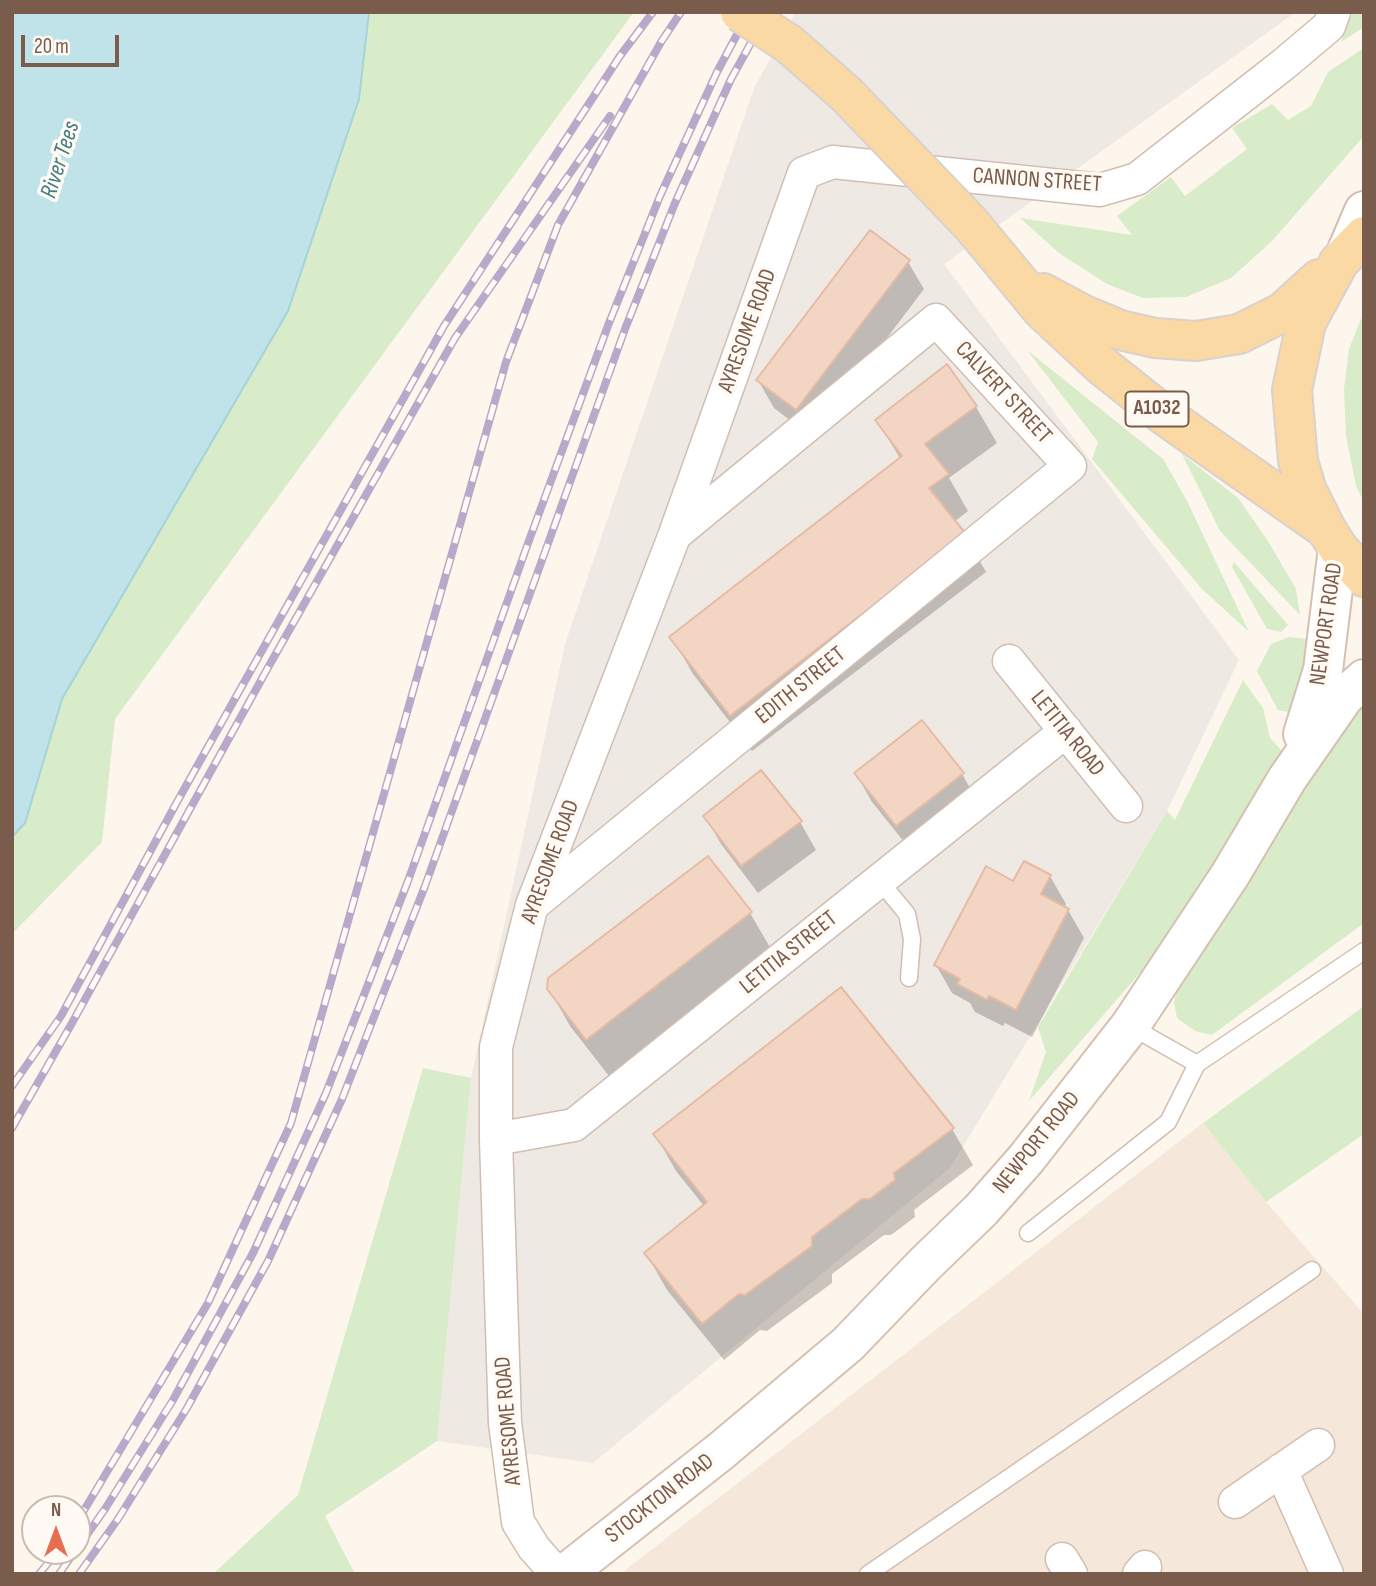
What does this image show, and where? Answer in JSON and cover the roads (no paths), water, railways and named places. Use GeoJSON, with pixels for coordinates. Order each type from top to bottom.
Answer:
{"type":"FeatureCollection","features":[{"type":"Feature","properties":{"kind":"main road","name":"A1032"},"geometry":{"type":"LineString","coordinates":[[740,12],[789,44],[846,94],[971,224],[1042,310],[1101,365],[1332,539]]}},
{"type":"Feature","properties":{"kind":"main road"},"geometry":{"type":"LineString","coordinates":[[1364,211],[1350,250],[1306,323],[1292,390],[1298,461],[1307,491],[1332,539],[1364,577]]}},
{"type":"Feature","properties":{"kind":"main road","name":"A1032"},"geometry":{"type":"LineString","coordinates":[[1007,266],[1047,296],[1120,330],[1155,338],[1196,341],[1239,334],[1283,312],[1350,250]]}},
{"type":"Feature","properties":{"kind":"main road","name":"NEWPORT ROAD"},"geometry":{"type":"LineString","coordinates":[[1287,779],[1323,670],[1332,539]]}},
{"type":"Feature","properties":{"kind":"main road","name":"NEWPORT ROAD"},"geometry":{"type":"LineString","coordinates":[[721,1451],[848,1344],[981,1209],[1026,1159],[1130,1026],[1230,875],[1287,779],[1344,696],[1364,679]]}},
{"type":"Feature","properties":{"kind":"main road","name":"STOCKTON ROAD"},"geometry":{"type":"LineString","coordinates":[[565,1574],[721,1451]]}},
{"type":"Feature","properties":{"kind":"street","name":"CANNON STREET"},"geometry":{"type":"LineString","coordinates":[[804,173],[833,162],[1100,190],[1137,179],[1329,26],[1334,12]]}},
{"type":"Feature","properties":{"kind":"street","name":"AYRESOME ROAD"},"geometry":{"type":"LineString","coordinates":[[557,1574],[534,1548],[518,1522],[505,1423],[496,1139],[496,1047],[532,905],[676,534],[804,173]]}},
{"type":"Feature","properties":{"kind":"street","name":"CALVERT STREET"},"geometry":{"type":"LineString","coordinates":[[676,534],[936,320],[1070,466]]}},
{"type":"Feature","properties":{"kind":"street","name":"EDITH STREET"},"geometry":{"type":"LineString","coordinates":[[532,905],[1070,466]]}},
{"type":"Feature","properties":{"kind":"street","name":"LETITIA ROAD"},"geometry":{"type":"LineString","coordinates":[[1009,661],[1126,806]]}},
{"type":"Feature","properties":{"kind":"street","name":"LETITIA STREET"},"geometry":{"type":"LineString","coordinates":[[496,1139],[574,1125],[1066,731]]}},
{"type":"Feature","properties":{"kind":"street"},"geometry":{"type":"LineString","coordinates":[[1235,1502],[1318,1446]]}},
{"type":"Feature","properties":{"kind":"street"},"geometry":{"type":"LineString","coordinates":[[1281,1470],[1327,1574]]}},
{"type":"Feature","properties":{"kind":"lane"},"geometry":{"type":"LineString","coordinates":[[880,880],[906,914],[912,939],[909,978]]}},
{"type":"Feature","properties":{"kind":"lane"},"geometry":{"type":"LineString","coordinates":[[1028,1233],[1168,1122],[1197,1065],[1364,951]]}},
{"type":"Feature","properties":{"kind":"lane"},"geometry":{"type":"LineString","coordinates":[[1130,1026],[1197,1065]]}},
{"type":"Feature","properties":{"kind":"lane"},"geometry":{"type":"LineString","coordinates":[[868,1574],[1312,1270]]}},
{"type":"Feature","properties":{"kind":"water","name":"River Tees"},"geometry":{"type":"Polygon","coordinates":[[[12,12],[369,12],[359,99],[288,311],[62,699],[25,823],[12,837],[12,12]]]}},
{"type":"Feature","properties":{"kind":"railway"},"geometry":{"type":"LineString","coordinates":[[12,1086],[61,1016],[177,802],[444,326],[620,56],[653,12]]}},
{"type":"Feature","properties":{"kind":"railway"},"geometry":{"type":"LineString","coordinates":[[91,1499],[208,1303],[291,1123],[506,362],[558,225],[661,42],[681,12]]}},
{"type":"Feature","properties":{"kind":"railway"},"geometry":{"type":"LineString","coordinates":[[91,1529],[173,1400],[253,1253],[326,1093],[408,881],[609,323],[660,196],[717,72],[749,12]]}},
{"type":"Feature","properties":{"kind":"railway"},"geometry":{"type":"LineString","coordinates":[[79,1574],[118,1519],[187,1408],[268,1261],[342,1099],[425,886],[625,329],[675,203],[731,79],[768,12]]}},
{"type":"Feature","properties":{"kind":"railway"},"geometry":{"type":"LineString","coordinates":[[12,1128],[455,338],[610,116]]}},
{"type":"Feature","properties":{"kind":"railway"},"geometry":{"type":"LineString","coordinates":[[39,1574],[46,1565]]}},
{"type":"Feature","properties":{"kind":"railway"},"geometry":{"type":"LineString","coordinates":[[59,1574],[65,1565]]}}]}
